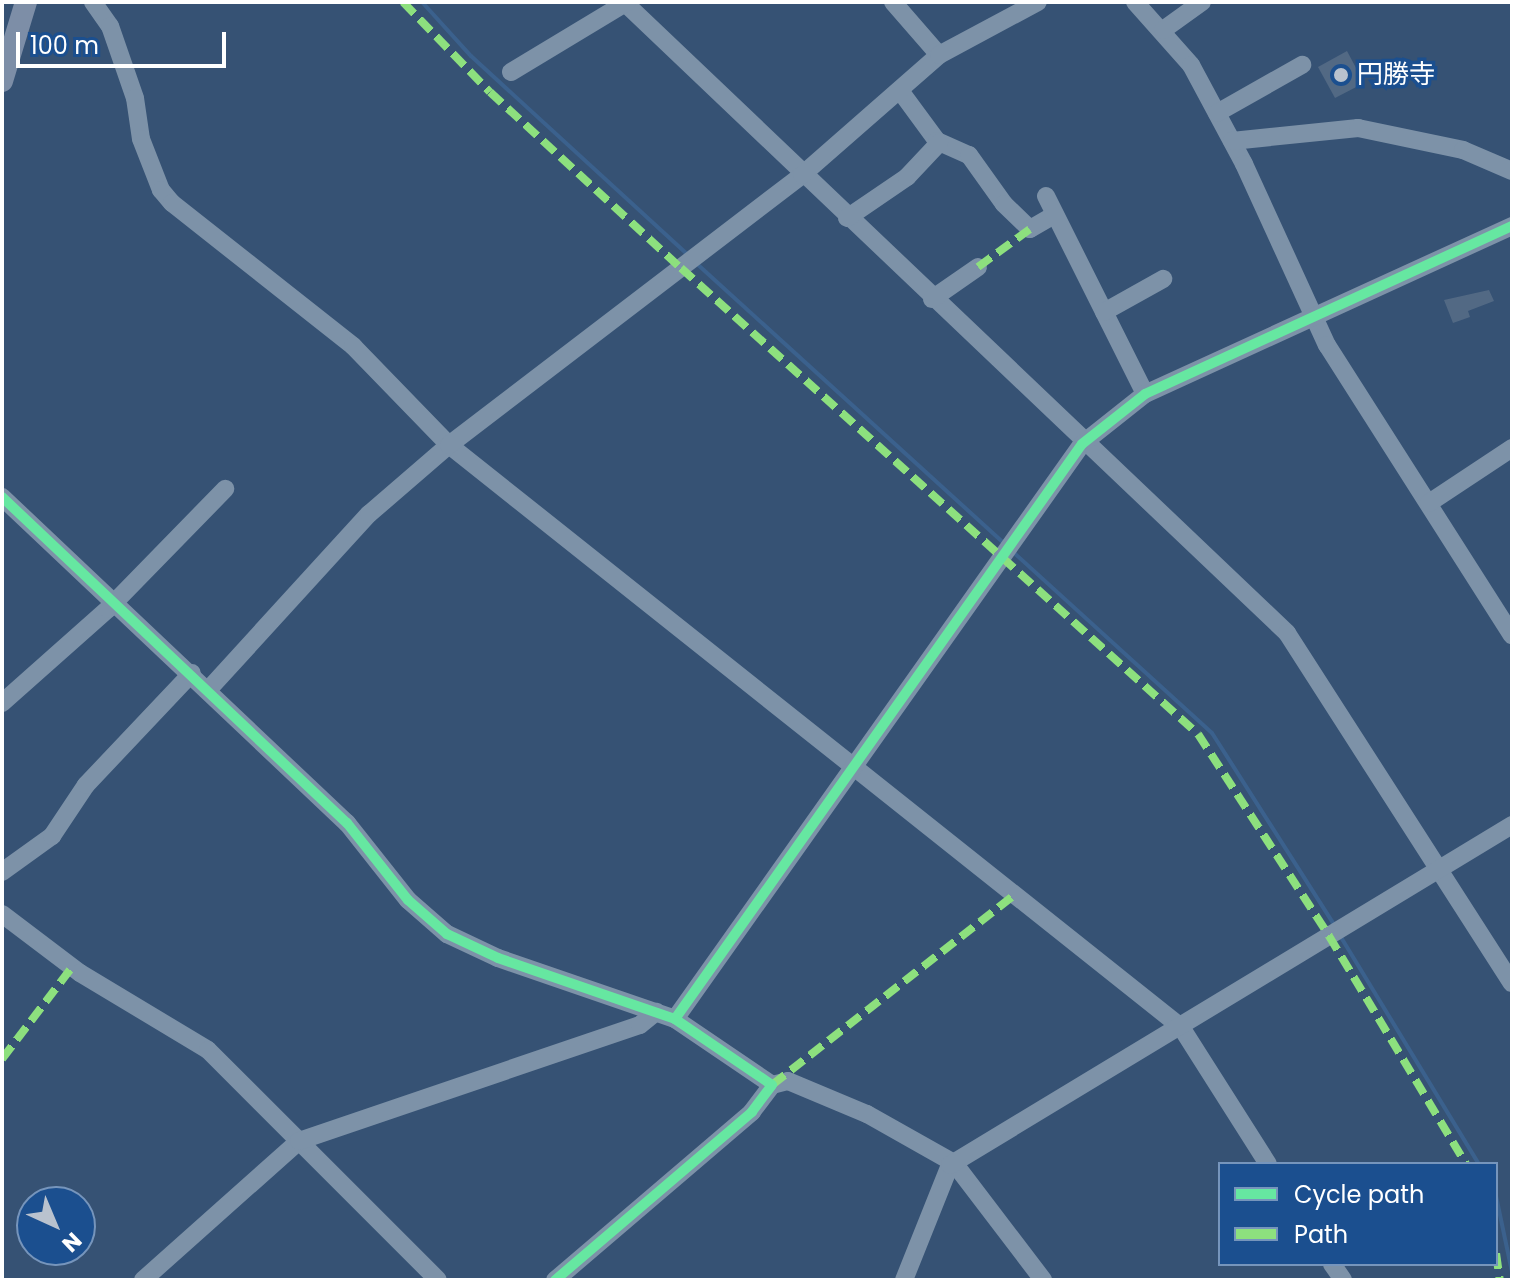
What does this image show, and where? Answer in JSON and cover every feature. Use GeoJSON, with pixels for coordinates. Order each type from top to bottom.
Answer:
{"type":"FeatureCollection","features":[{"type":"Feature","properties":{"kind":"main road"},"geometry":{"type":"LineString","coordinates":[[2,81],[9,37],[26,2]]}},
{"type":"Feature","properties":{"kind":"street"},"geometry":{"type":"LineString","coordinates":[[93,2],[110,26],[161,190],[353,346],[449,445],[1181,1027],[1267,1162]]}},
{"type":"Feature","properties":{"kind":"street"},"geometry":{"type":"LineString","coordinates":[[511,72],[626,2],[1082,444],[1300,647],[1512,983]]}},
{"type":"Feature","properties":{"kind":"street"},"geometry":{"type":"LineString","coordinates":[[893,2],[939,55]]}},
{"type":"Feature","properties":{"kind":"street"},"geometry":{"type":"LineString","coordinates":[[209,689],[369,514],[449,445],[802,175],[901,92],[939,55],[1038,2]]}},
{"type":"Feature","properties":{"kind":"street"},"geometry":{"type":"LineString","coordinates":[[1135,2],[1191,65],[1232,141],[1316,321],[1512,635]]}},
{"type":"Feature","properties":{"kind":"street"},"geometry":{"type":"LineString","coordinates":[[1163,30],[1202,2]]}},
{"type":"Feature","properties":{"kind":"street"},"geometry":{"type":"LineString","coordinates":[[1217,113],[1302,65]]}},
{"type":"Feature","properties":{"kind":"street"},"geometry":{"type":"LineString","coordinates":[[901,92],[939,143],[969,155],[1004,204],[1030,229],[1054,215]]}},
{"type":"Feature","properties":{"kind":"street"},"geometry":{"type":"LineString","coordinates":[[1232,141],[1358,128],[1463,150],[1512,171]]}},
{"type":"Feature","properties":{"kind":"street"},"geometry":{"type":"LineString","coordinates":[[847,218],[907,177],[939,143]]}},
{"type":"Feature","properties":{"kind":"street"},"geometry":{"type":"LineString","coordinates":[[1046,196],[1145,394]]}},
{"type":"Feature","properties":{"kind":"street"},"geometry":{"type":"LineString","coordinates":[[675,1019],[1082,444],[1145,394],[1316,321],[1512,226]]}},
{"type":"Feature","properties":{"kind":"street"},"geometry":{"type":"LineString","coordinates":[[932,299],[978,267]]}},
{"type":"Feature","properties":{"kind":"street"},"geometry":{"type":"LineString","coordinates":[[1104,312],[1163,279]]}},
{"type":"Feature","properties":{"kind":"street"},"geometry":{"type":"LineString","coordinates":[[1429,503],[1512,448]]}},
{"type":"Feature","properties":{"kind":"street"},"geometry":{"type":"LineString","coordinates":[[2,703],[116,601],[225,489]]}},
{"type":"Feature","properties":{"kind":"street"},"geometry":{"type":"LineString","coordinates":[[2,497],[116,601],[355,831],[408,900],[447,934],[477,951],[675,1019],[772,1085]]}},
{"type":"Feature","properties":{"kind":"street"},"geometry":{"type":"LineString","coordinates":[[2,872],[52,836],[86,785],[192,673]]}},
{"type":"Feature","properties":{"kind":"street"},"geometry":{"type":"LineString","coordinates":[[904,1280],[947,1168],[1512,825]]}},
{"type":"Feature","properties":{"kind":"street"},"geometry":{"type":"LineString","coordinates":[[2,914],[80,973],[208,1050],[438,1280]]}},
{"type":"Feature","properties":{"kind":"street"},"geometry":{"type":"LineString","coordinates":[[143,1280],[299,1141],[640,1025],[656,1012]]}},
{"type":"Feature","properties":{"kind":"street"},"geometry":{"type":"LineString","coordinates":[[555,1280],[752,1112],[772,1085],[788,1081],[867,1114],[954,1163],[1043,1280]]}},
{"type":"Feature","properties":{"kind":"building","name":"円勝寺"},"geometry":{"type":"Polygon","coordinates":[[[1347,51],[1364,83],[1335,98],[1318,67],[1347,51]]]}},
{"type":"Feature","properties":{"kind":"building"},"geometry":{"type":"Polygon","coordinates":[[[1489,290],[1494,301],[1468,311],[1470,317],[1453,323],[1444,300],[1489,290]]]}},
{"type":"Feature","properties":{"kind":"waterway"},"geometry":{"type":"LineString","coordinates":[[422,2],[471,56],[687,254]]}},
{"type":"Feature","properties":{"kind":"waterway"},"geometry":{"type":"LineString","coordinates":[[696,263],[1006,545]]}},
{"type":"Feature","properties":{"kind":"waterway"},"geometry":{"type":"LineString","coordinates":[[1012,551],[1212,733],[1335,926]]}},
{"type":"Feature","properties":{"kind":"waterway"},"geometry":{"type":"LineString","coordinates":[[1339,934],[1478,1162]]}},
{"type":"Feature","properties":{"kind":"waterway"},"geometry":{"type":"LineString","coordinates":[[1498,1206],[1512,1272]]}},
{"type":"Feature","properties":{"kind":"marked path"},"geometry":{"type":"LineString","coordinates":[[403,2],[490,92],[681,268],[1198,734],[1329,936],[1465,1162]]}},
{"type":"Feature","properties":{"kind":"marked path"},"geometry":{"type":"LineString","coordinates":[[978,267],[1030,229]]}},
{"type":"Feature","properties":{"kind":"marked path"},"geometry":{"type":"LineString","coordinates":[[772,1085],[1016,894]]}},
{"type":"Feature","properties":{"kind":"marked path"},"geometry":{"type":"LineString","coordinates":[[2,1059],[72,967]]}},
{"type":"Feature","properties":{"kind":"marked path"},"geometry":{"type":"LineString","coordinates":[[1498,1266],[1500,1280]]}},
{"type":"Feature","properties":{"kind":"cycle path"},"geometry":{"type":"LineString","coordinates":[[675,1019],[1082,444],[1145,394],[1512,226]]}},
{"type":"Feature","properties":{"kind":"cycle path"},"geometry":{"type":"LineString","coordinates":[[2,497],[347,823],[408,900],[447,934],[498,958],[675,1019],[772,1085],[752,1112],[555,1280]]}},
{"type":"Feature","properties":{"kind":"place","name":"円勝寺"},"geometry":{"type":"Point","coordinates":[1341,75]}}]}
